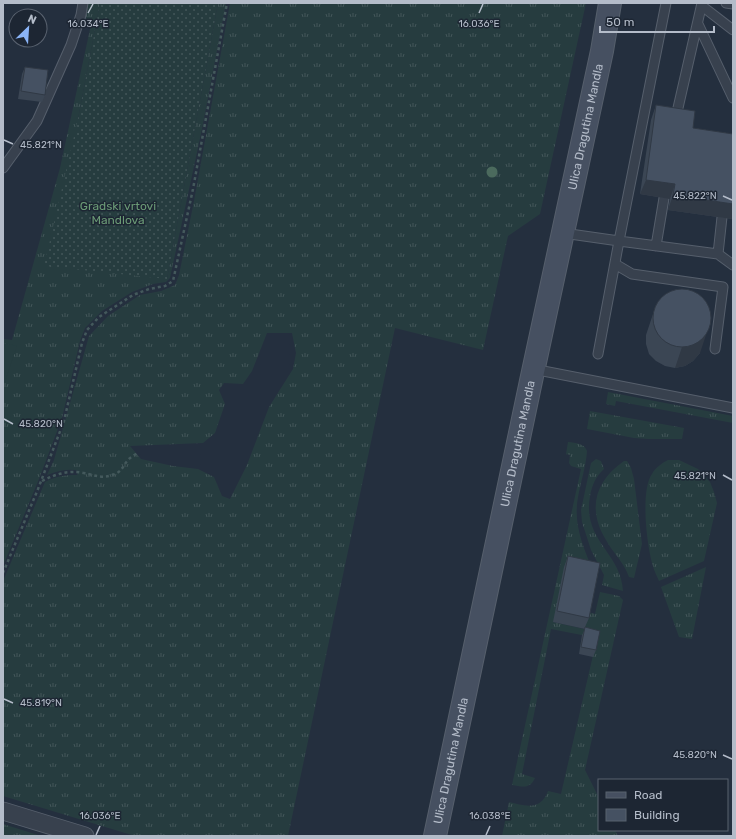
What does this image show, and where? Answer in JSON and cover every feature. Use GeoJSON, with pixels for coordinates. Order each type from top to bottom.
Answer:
{"type":"FeatureCollection","features":[{"type":"Feature","properties":{"kind":"main road","name":"Ulica Dragutina Mandla"},"geometry":{"type":"LineString","coordinates":[[435,836],[533,369],[602,51],[610,3]]}},
{"type":"Feature","properties":{"kind":"main road","name":"Ulica Dragutina Mandla"},"geometry":{"type":"LineString","coordinates":[[602,51],[622,3]]}},
{"type":"Feature","properties":{"kind":"street"},"geometry":{"type":"LineString","coordinates":[[3,811],[85,836]]}},
{"type":"Feature","properties":{"kind":"lane"},"geometry":{"type":"LineString","coordinates":[[3,168],[37,121],[71,44],[81,15],[83,3]]}},
{"type":"Feature","properties":{"kind":"lane"},"geometry":{"type":"LineString","coordinates":[[598,354],[666,3]]}},
{"type":"Feature","properties":{"kind":"lane"},"geometry":{"type":"LineString","coordinates":[[726,3],[733,4]]}},
{"type":"Feature","properties":{"kind":"lane"},"geometry":{"type":"LineString","coordinates":[[675,123],[702,5],[733,30]]}},
{"type":"Feature","properties":{"kind":"lane"},"geometry":{"type":"LineString","coordinates":[[698,24],[733,98]]}},
{"type":"Feature","properties":{"kind":"lane"},"geometry":{"type":"LineString","coordinates":[[656,246],[664,198]]}},
{"type":"Feature","properties":{"kind":"lane"},"geometry":{"type":"LineString","coordinates":[[718,254],[722,217]]}},
{"type":"Feature","properties":{"kind":"lane"},"geometry":{"type":"LineString","coordinates":[[563,232],[718,254],[733,265]]}},
{"type":"Feature","properties":{"kind":"lane"},"geometry":{"type":"LineString","coordinates":[[615,264],[632,274],[723,286],[715,349]]}},
{"type":"Feature","properties":{"kind":"lane"},"geometry":{"type":"LineString","coordinates":[[533,369],[733,408]]}},
{"type":"Feature","properties":{"kind":"path"},"geometry":{"type":"LineString","coordinates":[[3,573],[64,421],[82,342],[87,330],[99,317],[133,294],[165,286],[173,281],[193,189],[227,3]]}},
{"type":"Feature","properties":{"kind":"path"},"geometry":{"type":"LineString","coordinates":[[41,481],[57,473],[68,472],[84,473],[99,477],[110,476],[120,472],[129,458],[137,454]]}},
{"type":"Feature","properties":{"kind":"green space"},"geometry":{"type":"Polygon","coordinates":[[[87,3],[100,3],[78,119],[167,279],[218,3],[226,3],[202,129],[170,278],[166,282],[153,284],[132,292],[102,311],[85,328],[80,341],[62,418],[39,479],[3,566],[3,339],[12,340],[60,168],[92,20],[85,18],[87,3]]]}},
{"type":"Feature","properties":{"kind":"green space","name":"Gradski vrtovi Mandlova"},"geometry":{"type":"Polygon","coordinates":[[[100,3],[218,3],[167,279],[44,266],[78,119],[100,3]]]}},
{"type":"Feature","properties":{"kind":"green space"},"geometry":{"type":"Polygon","coordinates":[[[230,3],[586,3],[540,214],[508,236],[483,350],[395,328],[288,836],[135,836],[3,796],[3,581],[45,482],[61,476],[77,475],[79,471],[63,470],[47,475],[54,460],[89,336],[108,316],[140,295],[161,291],[175,285],[179,275],[230,3]],[[267,333],[252,371],[243,384],[224,383],[219,390],[225,404],[215,433],[203,443],[130,446],[141,459],[173,466],[198,469],[214,477],[222,496],[230,499],[247,465],[269,407],[293,369],[296,353],[292,333],[267,333]]]}},
{"type":"Feature","properties":{"kind":"green space"},"geometry":{"type":"Polygon","coordinates":[[[3,343],[17,346],[3,387],[3,343]]]}},
{"type":"Feature","properties":{"kind":"green space"},"geometry":{"type":"Polygon","coordinates":[[[608,392],[733,416],[733,423],[616,401],[615,406],[606,404],[608,392]]]}},
{"type":"Feature","properties":{"kind":"green space"},"geometry":{"type":"Polygon","coordinates":[[[590,411],[684,428],[682,439],[634,438],[587,429],[590,411]]]}},
{"type":"Feature","properties":{"kind":"green space"},"geometry":{"type":"Polygon","coordinates":[[[568,442],[582,445],[587,451],[585,468],[578,497],[577,516],[580,535],[593,571],[553,622],[584,629],[588,612],[595,614],[600,592],[619,596],[623,600],[585,770],[598,796],[598,831],[616,831],[618,836],[502,836],[509,802],[532,806],[541,802],[548,791],[561,794],[597,638],[551,629],[522,774],[535,778],[528,786],[523,787],[512,785],[581,469],[571,466],[569,463],[570,455],[566,454],[568,442]]]}},
{"type":"Feature","properties":{"kind":"green space"},"geometry":{"type":"Polygon","coordinates":[[[596,459],[601,461],[604,469],[593,484],[590,496],[589,511],[596,536],[616,566],[621,578],[623,591],[602,585],[604,575],[591,550],[582,522],[581,510],[591,463],[596,459]]]}},
{"type":"Feature","properties":{"kind":"green space"},"geometry":{"type":"Polygon","coordinates":[[[668,460],[679,460],[698,469],[710,482],[717,503],[704,561],[659,581],[653,568],[647,533],[645,506],[648,482],[653,472],[668,460]]]}},
{"type":"Feature","properties":{"kind":"green space"},"geometry":{"type":"Polygon","coordinates":[[[624,461],[627,461],[631,468],[634,479],[642,544],[634,578],[629,577],[600,529],[596,507],[597,496],[606,477],[624,461]]]}},
{"type":"Feature","properties":{"kind":"green space"},"geometry":{"type":"Polygon","coordinates":[[[706,567],[692,639],[679,637],[661,587],[706,567]]]}},
{"type":"Feature","properties":{"kind":"green space"},"geometry":{"type":"Polygon","coordinates":[[[3,824],[41,836],[3,836],[3,824]]]}},
{"type":"Feature","properties":{"kind":"building"},"geometry":{"type":"Polygon","coordinates":[[[25,67],[48,70],[45,95],[21,91],[25,67]]]}},
{"type":"Feature","properties":{"kind":"building"},"geometry":{"type":"Polygon","coordinates":[[[656,105],[695,111],[693,128],[733,134],[733,204],[673,195],[675,184],[646,180],[656,105]]]}},
{"type":"Feature","properties":{"kind":"building"},"geometry":{"type":"Polygon","coordinates":[[[682,289],[698,294],[706,302],[711,318],[706,334],[698,342],[682,347],[666,342],[658,334],[653,318],[658,302],[666,294],[682,289]]]}},
{"type":"Feature","properties":{"kind":"building"},"geometry":{"type":"Polygon","coordinates":[[[568,556],[600,563],[589,618],[557,611],[568,556]]]}},
{"type":"Feature","properties":{"kind":"building"},"geometry":{"type":"Polygon","coordinates":[[[585,627],[600,631],[596,650],[581,647],[585,627]]]}}]}
